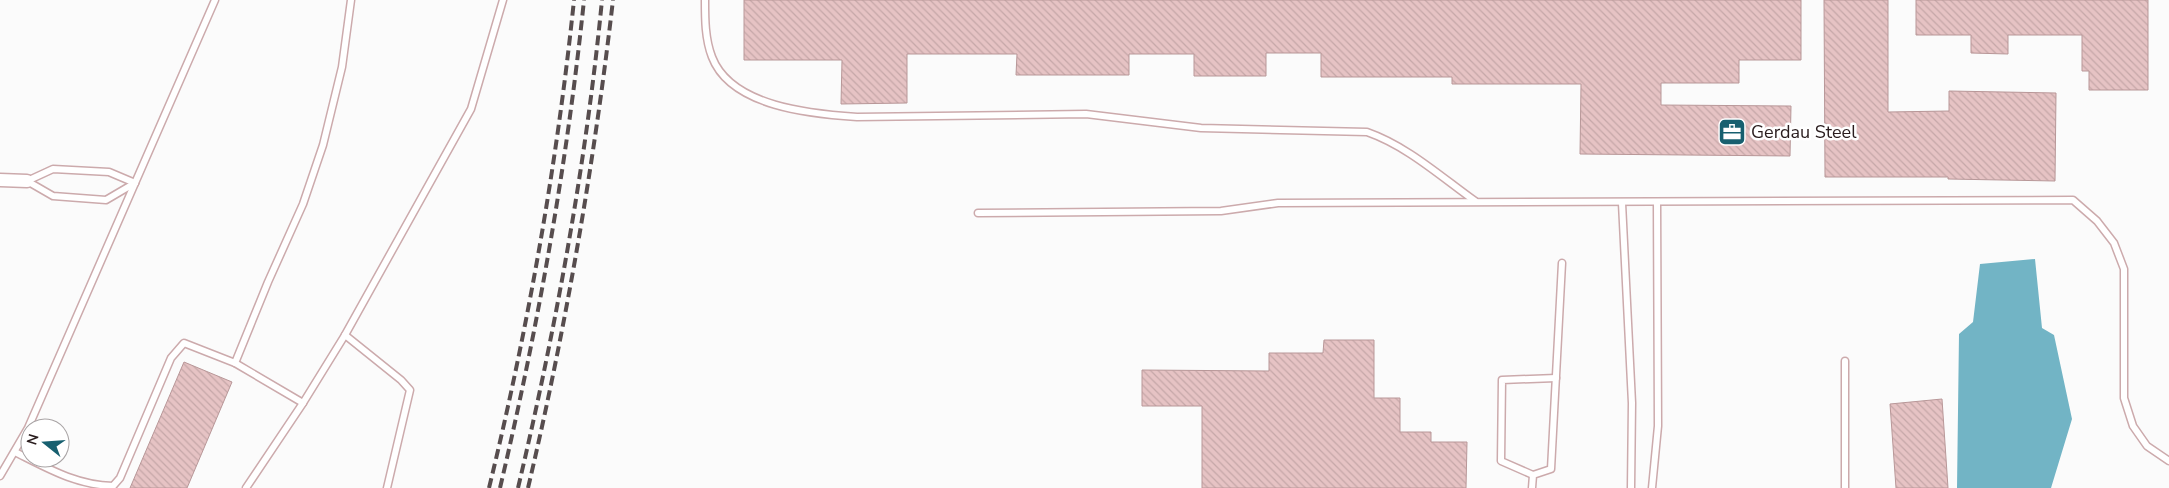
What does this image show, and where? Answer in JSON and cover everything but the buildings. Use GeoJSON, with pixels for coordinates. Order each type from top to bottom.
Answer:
{"type":"FeatureCollection","features":[{"type":"Feature","properties":{"kind":"street"},"geometry":{"type":"LineString","coordinates":[[0,180],[28,181]]}},
{"type":"Feature","properties":{"kind":"lane"},"geometry":{"type":"LineString","coordinates":[[0,476],[15,452],[215,0]]}},
{"type":"Feature","properties":{"kind":"lane"},"geometry":{"type":"LineString","coordinates":[[235,363],[268,282],[303,204],[323,145],[342,67],[350,0]]}},
{"type":"Feature","properties":{"kind":"lane"},"geometry":{"type":"LineString","coordinates":[[246,488],[303,403],[344,335],[471,109],[503,0]]}},
{"type":"Feature","properties":{"kind":"lane"},"geometry":{"type":"LineString","coordinates":[[705,0],[708,42],[712,58],[723,76],[736,88],[752,97],[779,105],[833,115],[857,117],[1086,114],[1201,128],[1367,132],[1384,138],[1398,146],[1474,201]]}},
{"type":"Feature","properties":{"kind":"lane"},"geometry":{"type":"LineString","coordinates":[[28,181],[54,169],[109,172],[134,183]]}},
{"type":"Feature","properties":{"kind":"lane"},"geometry":{"type":"LineString","coordinates":[[28,181],[53,196],[106,200],[134,183]]}},
{"type":"Feature","properties":{"kind":"lane"},"geometry":{"type":"LineString","coordinates":[[978,213],[1221,211],[1278,203],[2073,200],[2097,221],[2114,243],[2124,269],[2124,398],[2133,426],[2147,446],[2169,461]]}},
{"type":"Feature","properties":{"kind":"lane"},"geometry":{"type":"LineString","coordinates":[[1652,488],[1658,426],[1657,202]]}},
{"type":"Feature","properties":{"kind":"lane"},"geometry":{"type":"LineString","coordinates":[[1622,203],[1632,403],[1631,488]]}},
{"type":"Feature","properties":{"kind":"lane"},"geometry":{"type":"LineString","coordinates":[[1556,378],[1502,380],[1501,461],[1533,476],[1551,469],[1556,378],[1562,263]]}},
{"type":"Feature","properties":{"kind":"lane"},"geometry":{"type":"LineString","coordinates":[[344,335],[394,374],[410,390],[387,488]]}},
{"type":"Feature","properties":{"kind":"lane"},"geometry":{"type":"LineString","coordinates":[[15,452],[71,479],[95,485],[112,486],[120,478],[171,358],[184,344],[235,363],[303,403]]}},
{"type":"Feature","properties":{"kind":"lane"},"geometry":{"type":"LineString","coordinates":[[1844,361],[1845,488]]}},
{"type":"Feature","properties":{"kind":"lane"},"geometry":{"type":"LineString","coordinates":[[1532,488],[1533,476]]}},
{"type":"Feature","properties":{"kind":"water"},"geometry":{"type":"Polygon","coordinates":[[[2035,259],[2042,328],[2054,335],[2072,419],[2051,488],[1957,488],[1959,334],[1973,322],[1980,264],[2035,259]]]}},
{"type":"Feature","properties":{"kind":"railway"},"geometry":{"type":"LineString","coordinates":[[489,488],[529,307],[540,245],[559,123],[574,0]]}},
{"type":"Feature","properties":{"kind":"railway"},"geometry":{"type":"LineString","coordinates":[[500,488],[527,367],[550,245],[569,123],[584,0]]}},
{"type":"Feature","properties":{"kind":"railway"},"geometry":{"type":"LineString","coordinates":[[518,488],[545,367],[568,245],[587,123],[602,0]]}},
{"type":"Feature","properties":{"kind":"railway"},"geometry":{"type":"LineString","coordinates":[[528,488],[555,367],[578,245],[597,123],[613,0]]}},
{"type":"Feature","properties":{"kind":"place","name":"Gerdau Steel"},"geometry":{"type":"Point","coordinates":[1732,132]}}]}
